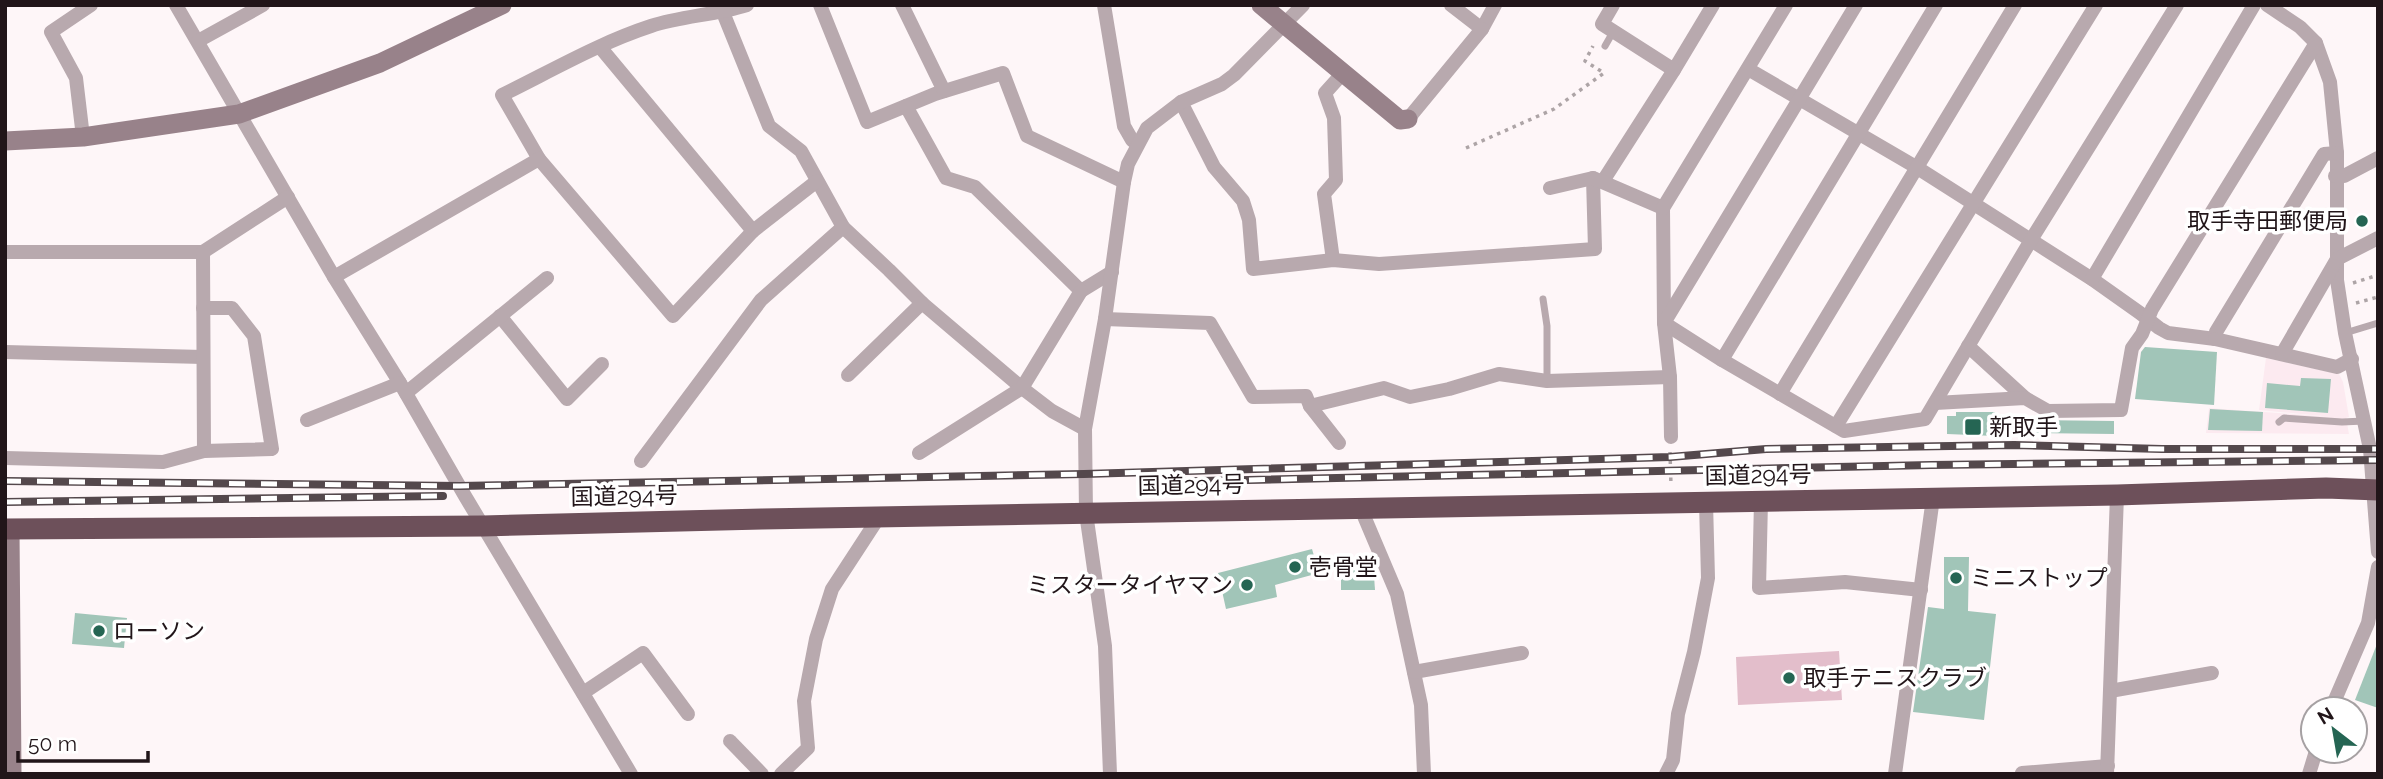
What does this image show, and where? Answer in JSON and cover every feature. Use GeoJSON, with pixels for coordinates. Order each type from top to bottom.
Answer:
{"type":"FeatureCollection","features":[{"type":"Feature","properties":{"kind":"highway","name":"国道294号"},"geometry":{"type":"LineString","coordinates":[[8,529],[483,526],[2117,495],[2326,488],[2375,490]]}},
{"type":"Feature","properties":{"kind":"street"},"geometry":{"type":"LineString","coordinates":[[83,137],[76,78],[51,32],[91,5]]}},
{"type":"Feature","properties":{"kind":"street"},"geometry":{"type":"LineString","coordinates":[[176,5],[334,277],[403,388],[631,774]]}},
{"type":"Feature","properties":{"kind":"street"},"geometry":{"type":"LineString","coordinates":[[198,41],[263,5]]}},
{"type":"Feature","properties":{"kind":"street"},"geometry":{"type":"LineString","coordinates":[[5,141],[83,137],[239,114],[380,63],[502,5]]}},
{"type":"Feature","properties":{"kind":"street"},"geometry":{"type":"LineString","coordinates":[[747,5],[652,25],[502,94],[539,159],[673,316],[753,231],[817,181]]}},
{"type":"Feature","properties":{"kind":"street"},"geometry":{"type":"LineString","coordinates":[[820,5],[867,122],[944,91],[1003,73],[1027,136],[1124,182]]}},
{"type":"Feature","properties":{"kind":"street"},"geometry":{"type":"LineString","coordinates":[[902,5],[944,91]]}},
{"type":"Feature","properties":{"kind":"street"},"geometry":{"type":"LineString","coordinates":[[1104,5],[1124,125],[1137,144]]}},
{"type":"Feature","properties":{"kind":"street"},"geometry":{"type":"LineString","coordinates":[[1261,5],[1400,120],[1408,119],[1482,29],[1495,5]]}},
{"type":"Feature","properties":{"kind":"street"},"geometry":{"type":"LineString","coordinates":[[1110,774],[1105,646],[1086,513],[1085,429],[1128,164],[1147,128],[1181,102],[1222,84],[1234,75],[1303,5]]}},
{"type":"Feature","properties":{"kind":"street"},"geometry":{"type":"LineString","coordinates":[[1451,5],[1482,29]]}},
{"type":"Feature","properties":{"kind":"street"},"geometry":{"type":"LineString","coordinates":[[1613,5],[1602,24],[1674,70]]}},
{"type":"Feature","properties":{"kind":"street"},"geometry":{"type":"LineString","coordinates":[[1181,102],[1214,167],[1243,201],[1249,220],[1253,269],[1333,260],[1379,264],[1595,248],[1598,180],[1674,70],[1713,5]]}},
{"type":"Feature","properties":{"kind":"street"},"geometry":{"type":"LineString","coordinates":[[1671,437],[1670,377],[1664,323],[1664,208],[1786,5]]}},
{"type":"Feature","properties":{"kind":"street"},"geometry":{"type":"LineString","coordinates":[[1664,323],[1856,5]]}},
{"type":"Feature","properties":{"kind":"street"},"geometry":{"type":"LineString","coordinates":[[1722,360],[1936,5]]}},
{"type":"Feature","properties":{"kind":"street"},"geometry":{"type":"LineString","coordinates":[[1780,394],[2015,5]]}},
{"type":"Feature","properties":{"kind":"street"},"geometry":{"type":"LineString","coordinates":[[1836,426],[2096,5]]}},
{"type":"Feature","properties":{"kind":"street"},"geometry":{"type":"LineString","coordinates":[[1664,323],[1844,431],[1925,419],[2031,240],[2177,5]]}},
{"type":"Feature","properties":{"kind":"street"},"geometry":{"type":"LineString","coordinates":[[2092,279],[2254,5]]}},
{"type":"Feature","properties":{"kind":"street"},"geometry":{"type":"LineString","coordinates":[[2267,5],[2300,27],[2316,43],[2330,82],[2337,153],[2337,280],[2345,332],[2370,449],[2378,552]]}},
{"type":"Feature","properties":{"kind":"street"},"geometry":{"type":"LineString","coordinates":[[722,9],[769,126],[801,151],[843,228],[922,303],[1022,388],[1052,411],[1085,429]]}},
{"type":"Feature","properties":{"kind":"street"},"geometry":{"type":"LineString","coordinates":[[1968,346],[2025,398],[2048,411],[2121,410],[2132,348],[2143,334],[2152,309],[2316,43]]}},
{"type":"Feature","properties":{"kind":"street"},"geometry":{"type":"LineString","coordinates":[[600,47],[753,231]]}},
{"type":"Feature","properties":{"kind":"street"},"geometry":{"type":"LineString","coordinates":[[1748,69],[1916,167],[2092,279],[2168,333],[2215,339],[2337,367],[2352,359]]}},
{"type":"Feature","properties":{"kind":"street"},"geometry":{"type":"LineString","coordinates":[[1333,260],[1324,194],[1336,180],[1334,118],[1325,93],[1343,73]]}},
{"type":"Feature","properties":{"kind":"street"},"geometry":{"type":"LineString","coordinates":[[906,106],[946,178],[975,187],[1081,291]]}},
{"type":"Feature","properties":{"kind":"street"},"geometry":{"type":"LineString","coordinates":[[2215,339],[2216,332],[2324,154],[2337,153]]}},
{"type":"Feature","properties":{"kind":"street"},"geometry":{"type":"LineString","coordinates":[[2335,176],[2344,176],[2378,158]]}},
{"type":"Feature","properties":{"kind":"street"},"geometry":{"type":"LineString","coordinates":[[334,277],[539,159]]}},
{"type":"Feature","properties":{"kind":"street"},"geometry":{"type":"LineString","coordinates":[[1550,188],[1598,180],[1664,208]]}},
{"type":"Feature","properties":{"kind":"street"},"geometry":{"type":"LineString","coordinates":[[5,252],[203,252],[288,197]]}},
{"type":"Feature","properties":{"kind":"street"},"geometry":{"type":"LineString","coordinates":[[641,461],[761,300],[843,228]]}},
{"type":"Feature","properties":{"kind":"street"},"geometry":{"type":"LineString","coordinates":[[2282,354],[2337,259],[2378,238]]}},
{"type":"Feature","properties":{"kind":"street"},"geometry":{"type":"LineString","coordinates":[[203,252],[204,450]]}},
{"type":"Feature","properties":{"kind":"street"},"geometry":{"type":"LineString","coordinates":[[919,453],[1022,388],[1081,291],[1112,272]]}},
{"type":"Feature","properties":{"kind":"street"},"geometry":{"type":"LineString","coordinates":[[307,420],[403,388],[547,278]]}},
{"type":"Feature","properties":{"kind":"street"},"geometry":{"type":"LineString","coordinates":[[848,376],[922,303]]}},
{"type":"Feature","properties":{"kind":"street"},"geometry":{"type":"LineString","coordinates":[[5,458],[163,461],[204,450],[272,449],[254,336],[232,308],[203,308]]}},
{"type":"Feature","properties":{"kind":"street"},"geometry":{"type":"LineString","coordinates":[[500,316],[566,399],[601,364]]}},
{"type":"Feature","properties":{"kind":"street"},"geometry":{"type":"LineString","coordinates":[[1105,318],[1210,323],[1253,397],[1306,396],[1310,406],[1339,443]]}},
{"type":"Feature","properties":{"kind":"street"},"geometry":{"type":"LineString","coordinates":[[5,352],[203,357]]}},
{"type":"Feature","properties":{"kind":"street"},"geometry":{"type":"LineString","coordinates":[[1310,406],[1384,388],[1410,397],[1499,374],[1547,382],[1670,377]]}},
{"type":"Feature","properties":{"kind":"street"},"geometry":{"type":"LineString","coordinates":[[1935,403],[2025,398]]}},
{"type":"Feature","properties":{"kind":"street"},"geometry":{"type":"LineString","coordinates":[[2022,773],[2108,770],[2117,495]]}},
{"type":"Feature","properties":{"kind":"street"},"geometry":{"type":"LineString","coordinates":[[1895,774],[1933,498]]}},
{"type":"Feature","properties":{"kind":"street"},"geometry":{"type":"LineString","coordinates":[[1761,500],[1759,588],[1845,582],[1921,590]]}},
{"type":"Feature","properties":{"kind":"street"},"geometry":{"type":"LineString","coordinates":[[1666,774],[1673,760],[1678,714],[1694,652],[1708,578],[1706,502]]}},
{"type":"Feature","properties":{"kind":"street"},"geometry":{"type":"LineString","coordinates":[[1361,509],[1397,594],[1421,705],[1424,774]]}},
{"type":"Feature","properties":{"kind":"street"},"geometry":{"type":"LineString","coordinates":[[781,774],[808,748],[804,701],[816,639],[832,589],[879,517]]}},
{"type":"Feature","properties":{"kind":"street"},"geometry":{"type":"LineString","coordinates":[[8,529],[11,772]]}},
{"type":"Feature","properties":{"kind":"street"},"geometry":{"type":"LineString","coordinates":[[2337,695],[2368,623],[2378,567]]}},
{"type":"Feature","properties":{"kind":"street"},"geometry":{"type":"LineString","coordinates":[[583,693],[643,653],[688,714]]}},
{"type":"Feature","properties":{"kind":"street"},"geometry":{"type":"LineString","coordinates":[[1414,672],[1522,653]]}},
{"type":"Feature","properties":{"kind":"street"},"geometry":{"type":"LineString","coordinates":[[2110,691],[2213,673]]}},
{"type":"Feature","properties":{"kind":"street"},"geometry":{"type":"LineString","coordinates":[[730,741],[762,774]]}},
{"type":"Feature","properties":{"kind":"lane"},"geometry":{"type":"LineString","coordinates":[[1605,46],[1613,31]]}},
{"type":"Feature","properties":{"kind":"lane"},"geometry":{"type":"LineString","coordinates":[[1543,299],[1547,326],[1547,382]]}},
{"type":"Feature","properties":{"kind":"lane"},"geometry":{"type":"LineString","coordinates":[[2345,332],[2378,323]]}},
{"type":"Feature","properties":{"kind":"lane"},"geometry":{"type":"LineString","coordinates":[[2279,422],[2284,418],[2364,421]]}},
{"type":"Feature","properties":{"kind":"path"},"geometry":{"type":"LineString","coordinates":[[1466,148],[1554,108],[1604,73],[1585,61],[1596,41]]}},
{"type":"Feature","properties":{"kind":"path"},"geometry":{"type":"LineString","coordinates":[[2351,284],[2378,275]]}},
{"type":"Feature","properties":{"kind":"path"},"geometry":{"type":"LineString","coordinates":[[2355,304],[2378,297]]}},
{"type":"Feature","properties":{"kind":"path"},"geometry":{"type":"LineString","coordinates":[[1671,437],[1672,502]]}},
{"type":"Feature","properties":{"kind":"shaded area"},"geometry":{"type":"Polygon","coordinates":[[[2266,358],[2339,374],[2349,417],[2346,418],[2349,434],[2206,433],[2209,408],[2333,417],[2259,410],[2266,358]]]}},
{"type":"Feature","properties":{"kind":"shaded area","name":"取手テニスクラブ"},"geometry":{"type":"Polygon","coordinates":[[[1839,651],[1842,700],[1738,705],[1736,657],[1839,651]]]}},
{"type":"Feature","properties":{"kind":"building"},"geometry":{"type":"Polygon","coordinates":[[[2145,347],[2217,352],[2214,405],[2135,399],[2141,352],[2145,347]]]}},
{"type":"Feature","properties":{"kind":"building"},"geometry":{"type":"Polygon","coordinates":[[[2301,378],[2331,379],[2328,413],[2265,408],[2267,383],[2300,386],[2301,378]]]}},
{"type":"Feature","properties":{"kind":"building"},"geometry":{"type":"Polygon","coordinates":[[[2210,409],[2263,412],[2262,431],[2208,430],[2210,409]]]}},
{"type":"Feature","properties":{"kind":"building"},"geometry":{"type":"Polygon","coordinates":[[[1956,412],[1995,412],[1995,436],[1947,434],[1947,416],[1956,416],[1956,412]]]}},
{"type":"Feature","properties":{"kind":"building"},"geometry":{"type":"Polygon","coordinates":[[[2033,420],[2114,421],[2114,434],[2033,433],[2033,420]]]}},
{"type":"Feature","properties":{"kind":"building","name":"ミスタータイヤマン"},"geometry":{"type":"Polygon","coordinates":[[[1312,549],[1319,573],[1275,585],[1277,597],[1226,609],[1218,573],[1312,549]]]}},
{"type":"Feature","properties":{"kind":"building"},"geometry":{"type":"Polygon","coordinates":[[[1944,557],[1969,557],[1968,611],[1996,614],[1984,720],[1913,712],[1928,607],[1944,609],[1944,557]]]}},
{"type":"Feature","properties":{"kind":"building"},"geometry":{"type":"Polygon","coordinates":[[[1341,562],[1373,562],[1375,590],[1341,590],[1341,562]]]}},
{"type":"Feature","properties":{"kind":"building","name":"ローソン"},"geometry":{"type":"Polygon","coordinates":[[[75,613],[127,618],[124,648],[72,644],[75,613]]]}},
{"type":"Feature","properties":{"kind":"building"},"geometry":{"type":"Polygon","coordinates":[[[2377,644],[2378,708],[2369,705],[2369,695],[2357,695],[2377,644]]]}},
{"type":"Feature","properties":{"kind":"railway"},"geometry":{"type":"LineString","coordinates":[[5,481],[460,486],[1084,474],[1670,457],[1766,449],[2014,445],[2162,449],[2378,449]]}},
{"type":"Feature","properties":{"kind":"railway"},"geometry":{"type":"LineString","coordinates":[[1153,482],[1931,465],[2378,460]]}},
{"type":"Feature","properties":{"kind":"railway"},"geometry":{"type":"LineString","coordinates":[[5,502],[443,496]]}},
{"type":"Feature","properties":{"kind":"place","name":"取手寺田郵便局"},"geometry":{"type":"Point","coordinates":[2362,221]}},
{"type":"Feature","properties":{"kind":"place","name":"新取手"},"geometry":{"type":"Point","coordinates":[1973,427]}},
{"type":"Feature","properties":{"kind":"place","name":"壱骨堂"},"geometry":{"type":"Point","coordinates":[1295,567]}},
{"type":"Feature","properties":{"kind":"place","name":"ミニストップ"},"geometry":{"type":"Point","coordinates":[1956,578]}},
{"type":"Feature","properties":{"kind":"place","name":"ミスタータイヤマン"},"geometry":{"type":"Point","coordinates":[1247,585]}},
{"type":"Feature","properties":{"kind":"place","name":"ローソン"},"geometry":{"type":"Point","coordinates":[99,631]}},
{"type":"Feature","properties":{"kind":"place","name":"取手テニスクラブ"},"geometry":{"type":"Point","coordinates":[1789,678]}}]}
